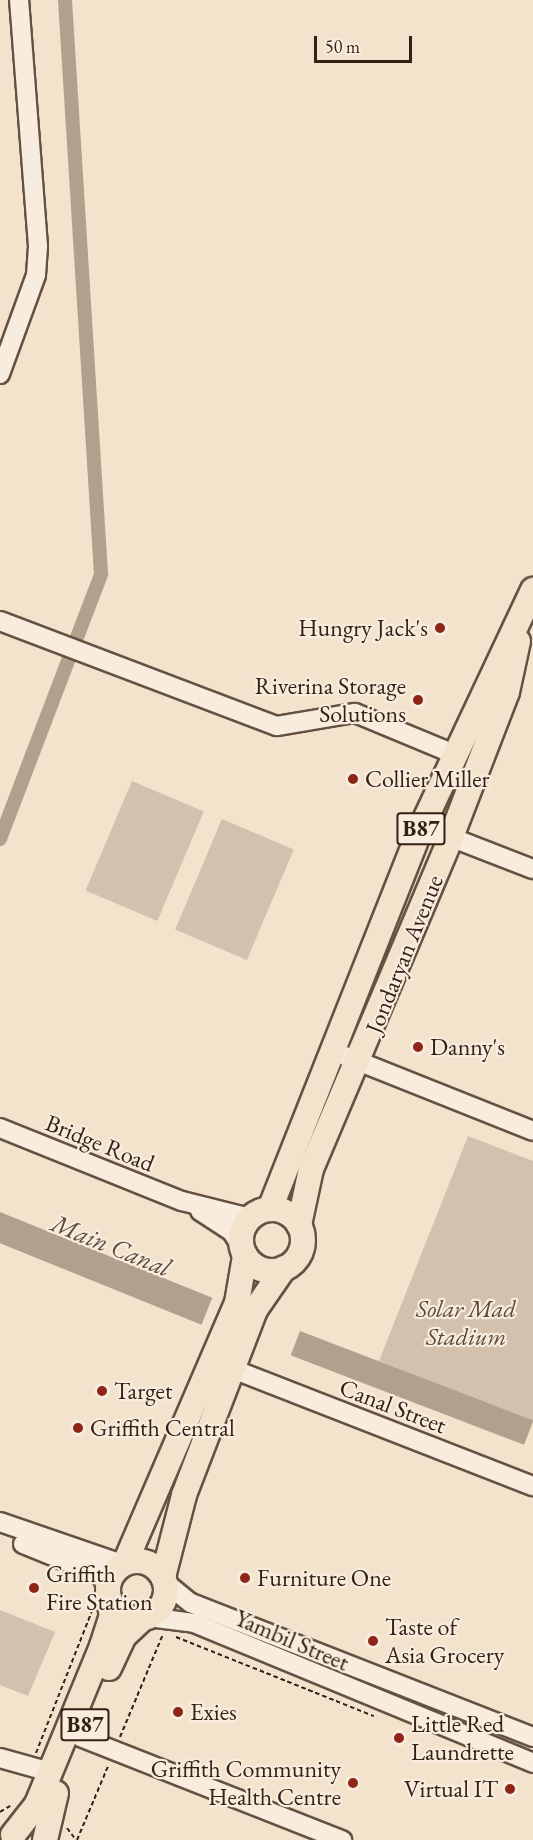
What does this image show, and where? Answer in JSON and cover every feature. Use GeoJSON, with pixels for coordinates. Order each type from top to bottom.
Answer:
{"type":"FeatureCollection","features":[{"type":"Feature","properties":{"kind":"main road","name":"Jondaryan Avenue"},"geometry":{"type":"LineString","coordinates":[[260,1213],[333,1052],[422,826],[454,754],[530,606]]}},
{"type":"Feature","properties":{"kind":"main road","name":"Jondaryan Avenue"},"geometry":{"type":"LineString","coordinates":[[299,1225],[311,1169],[360,1062],[507,692],[530,606]]}},
{"type":"Feature","properties":{"kind":"main road"},"geometry":{"type":"LineString","coordinates":[[260,1213],[286,1213],[299,1225]]}},
{"type":"Feature","properties":{"kind":"main road","name":"B87"},"geometry":{"type":"LineString","coordinates":[[246,1307],[243,1251],[260,1213]]}},
{"type":"Feature","properties":{"kind":"main road","name":"B87"},"geometry":{"type":"LineString","coordinates":[[7,1837],[30,1816],[41,1768],[109,1627],[103,1598],[124,1564],[234,1338],[246,1307],[299,1255],[299,1225]]}},
{"type":"Feature","properties":{"kind":"main road"},"geometry":{"type":"LineString","coordinates":[[243,1251],[258,1268],[284,1269]]}},
{"type":"Feature","properties":{"kind":"main road","name":"B87"},"geometry":{"type":"LineString","coordinates":[[45,1840],[49,1809],[124,1636],[151,1623],[163,1603],[165,1580],[184,1495],[236,1370],[234,1338]]}},
{"type":"Feature","properties":{"kind":"main road"},"geometry":{"type":"LineString","coordinates":[[124,1564],[144,1561],[165,1580]]}},
{"type":"Feature","properties":{"kind":"main road"},"geometry":{"type":"LineString","coordinates":[[103,1598],[118,1612],[151,1623]]}},
{"type":"Feature","properties":{"kind":"main road","name":"B87"},"geometry":{"type":"LineString","coordinates":[[7,1837],[38,1840]]}},
{"type":"Feature","properties":{"kind":"street"},"geometry":{"type":"LineString","coordinates":[[0,374],[26,311],[38,255],[19,0]]}},
{"type":"Feature","properties":{"kind":"street"},"geometry":{"type":"LineString","coordinates":[[0,621],[278,726],[355,713],[454,754]]}},
{"type":"Feature","properties":{"kind":"street"},"geometry":{"type":"LineString","coordinates":[[422,826],[533,869]]}},
{"type":"Feature","properties":{"kind":"street"},"geometry":{"type":"LineString","coordinates":[[333,1052],[533,1131]]}},
{"type":"Feature","properties":{"kind":"street","name":"Bridge Road"},"geometry":{"type":"LineString","coordinates":[[0,1128],[182,1202],[232,1232],[243,1251]]}},
{"type":"Feature","properties":{"kind":"street","name":"Bridge Road"},"geometry":{"type":"LineString","coordinates":[[182,1202],[260,1213]]}},
{"type":"Feature","properties":{"kind":"street","name":"Canal Street"},"geometry":{"type":"LineString","coordinates":[[236,1370],[533,1486]]}},
{"type":"Feature","properties":{"kind":"street"},"geometry":{"type":"LineString","coordinates":[[0,1522],[124,1564]]}},
{"type":"Feature","properties":{"kind":"street"},"geometry":{"type":"LineString","coordinates":[[0,1534],[85,1567],[102,1576],[103,1598]]}},
{"type":"Feature","properties":{"kind":"street","name":"Yambil Street"},"geometry":{"type":"LineString","coordinates":[[165,1580],[191,1603],[533,1737]]}},
{"type":"Feature","properties":{"kind":"street","name":"Yambil Street"},"geometry":{"type":"LineString","coordinates":[[151,1623],[194,1623],[416,1718],[533,1763]]}},
{"type":"Feature","properties":{"kind":"street"},"geometry":{"type":"LineString","coordinates":[[416,1718],[425,1695]]}},
{"type":"Feature","properties":{"kind":"street"},"geometry":{"type":"LineString","coordinates":[[80,1737],[342,1840]]}},
{"type":"Feature","properties":{"kind":"street"},"geometry":{"type":"LineString","coordinates":[[0,1758],[41,1768]]}},
{"type":"Feature","properties":{"kind":"path"},"geometry":{"type":"LineString","coordinates":[[41,1768],[103,1598]]}},
{"type":"Feature","properties":{"kind":"path"},"geometry":{"type":"LineString","coordinates":[[151,1623],[381,1718]]}},
{"type":"Feature","properties":{"kind":"path"},"geometry":{"type":"LineString","coordinates":[[0,1812],[16,1802]]}},
{"type":"Feature","properties":{"kind":"green space"},"geometry":{"type":"Polygon","coordinates":[[[132,781],[204,811],[157,921],[86,891],[132,781]]]}},
{"type":"Feature","properties":{"kind":"green space"},"geometry":{"type":"Polygon","coordinates":[[[222,819],[294,849],[247,960],[175,929],[222,819]]]}},
{"type":"Feature","properties":{"kind":"green space","name":"Solar Mad Stadium"},"geometry":{"type":"Polygon","coordinates":[[[468,1136],[533,1161],[533,1422],[379,1361],[468,1136]]]}},
{"type":"Feature","properties":{"kind":"green space"},"geometry":{"type":"Polygon","coordinates":[[[0,1610],[55,1632],[28,1696],[0,1685],[0,1610]]]}},
{"type":"Feature","properties":{"kind":"shaded area"},"geometry":{"type":"Polygon","coordinates":[[[0,1212],[212,1298],[201,1325],[0,1243],[0,1212]]]}},
{"type":"Feature","properties":{"kind":"shaded area"},"geometry":{"type":"Polygon","coordinates":[[[300,1331],[533,1420],[524,1445],[291,1355],[300,1331]]]}},
{"type":"Feature","properties":{"kind":"waterway"},"geometry":{"type":"LineString","coordinates":[[0,839],[101,574],[65,0]]}},
{"type":"Feature","properties":{"kind":"place","name":"Hungry Jack's"},"geometry":{"type":"Point","coordinates":[440,628]}},
{"type":"Feature","properties":{"kind":"place","name":"Riverina Storage Solutions"},"geometry":{"type":"Point","coordinates":[418,700]}},
{"type":"Feature","properties":{"kind":"place","name":"Collier Miller"},"geometry":{"type":"Point","coordinates":[353,779]}},
{"type":"Feature","properties":{"kind":"place","name":"Danny's"},"geometry":{"type":"Point","coordinates":[418,1047]}},
{"type":"Feature","properties":{"kind":"place","name":"Target"},"geometry":{"type":"Point","coordinates":[102,1391]}},
{"type":"Feature","properties":{"kind":"place","name":"Griffith Central"},"geometry":{"type":"Point","coordinates":[78,1428]}},
{"type":"Feature","properties":{"kind":"place","name":"Furniture One"},"geometry":{"type":"Point","coordinates":[245,1578]}},
{"type":"Feature","properties":{"kind":"place","name":"Griffith Fire Station"},"geometry":{"type":"Point","coordinates":[34,1588]}},
{"type":"Feature","properties":{"kind":"place","name":"Taste of Asia Grocery"},"geometry":{"type":"Point","coordinates":[373,1641]}},
{"type":"Feature","properties":{"kind":"place","name":"Exies"},"geometry":{"type":"Point","coordinates":[178,1712]}},
{"type":"Feature","properties":{"kind":"place","name":"Little Red Laundrette"},"geometry":{"type":"Point","coordinates":[399,1738]}},
{"type":"Feature","properties":{"kind":"place","name":"Griffith Community Health Centre"},"geometry":{"type":"Point","coordinates":[353,1783]}},
{"type":"Feature","properties":{"kind":"place","name":"Virtual IT"},"geometry":{"type":"Point","coordinates":[510,1789]}},
{"type":"Feature","properties":{"kind":"water label","name":"Main Canal"},"geometry":{"type":"Point","coordinates":[111,1246]}}]}
